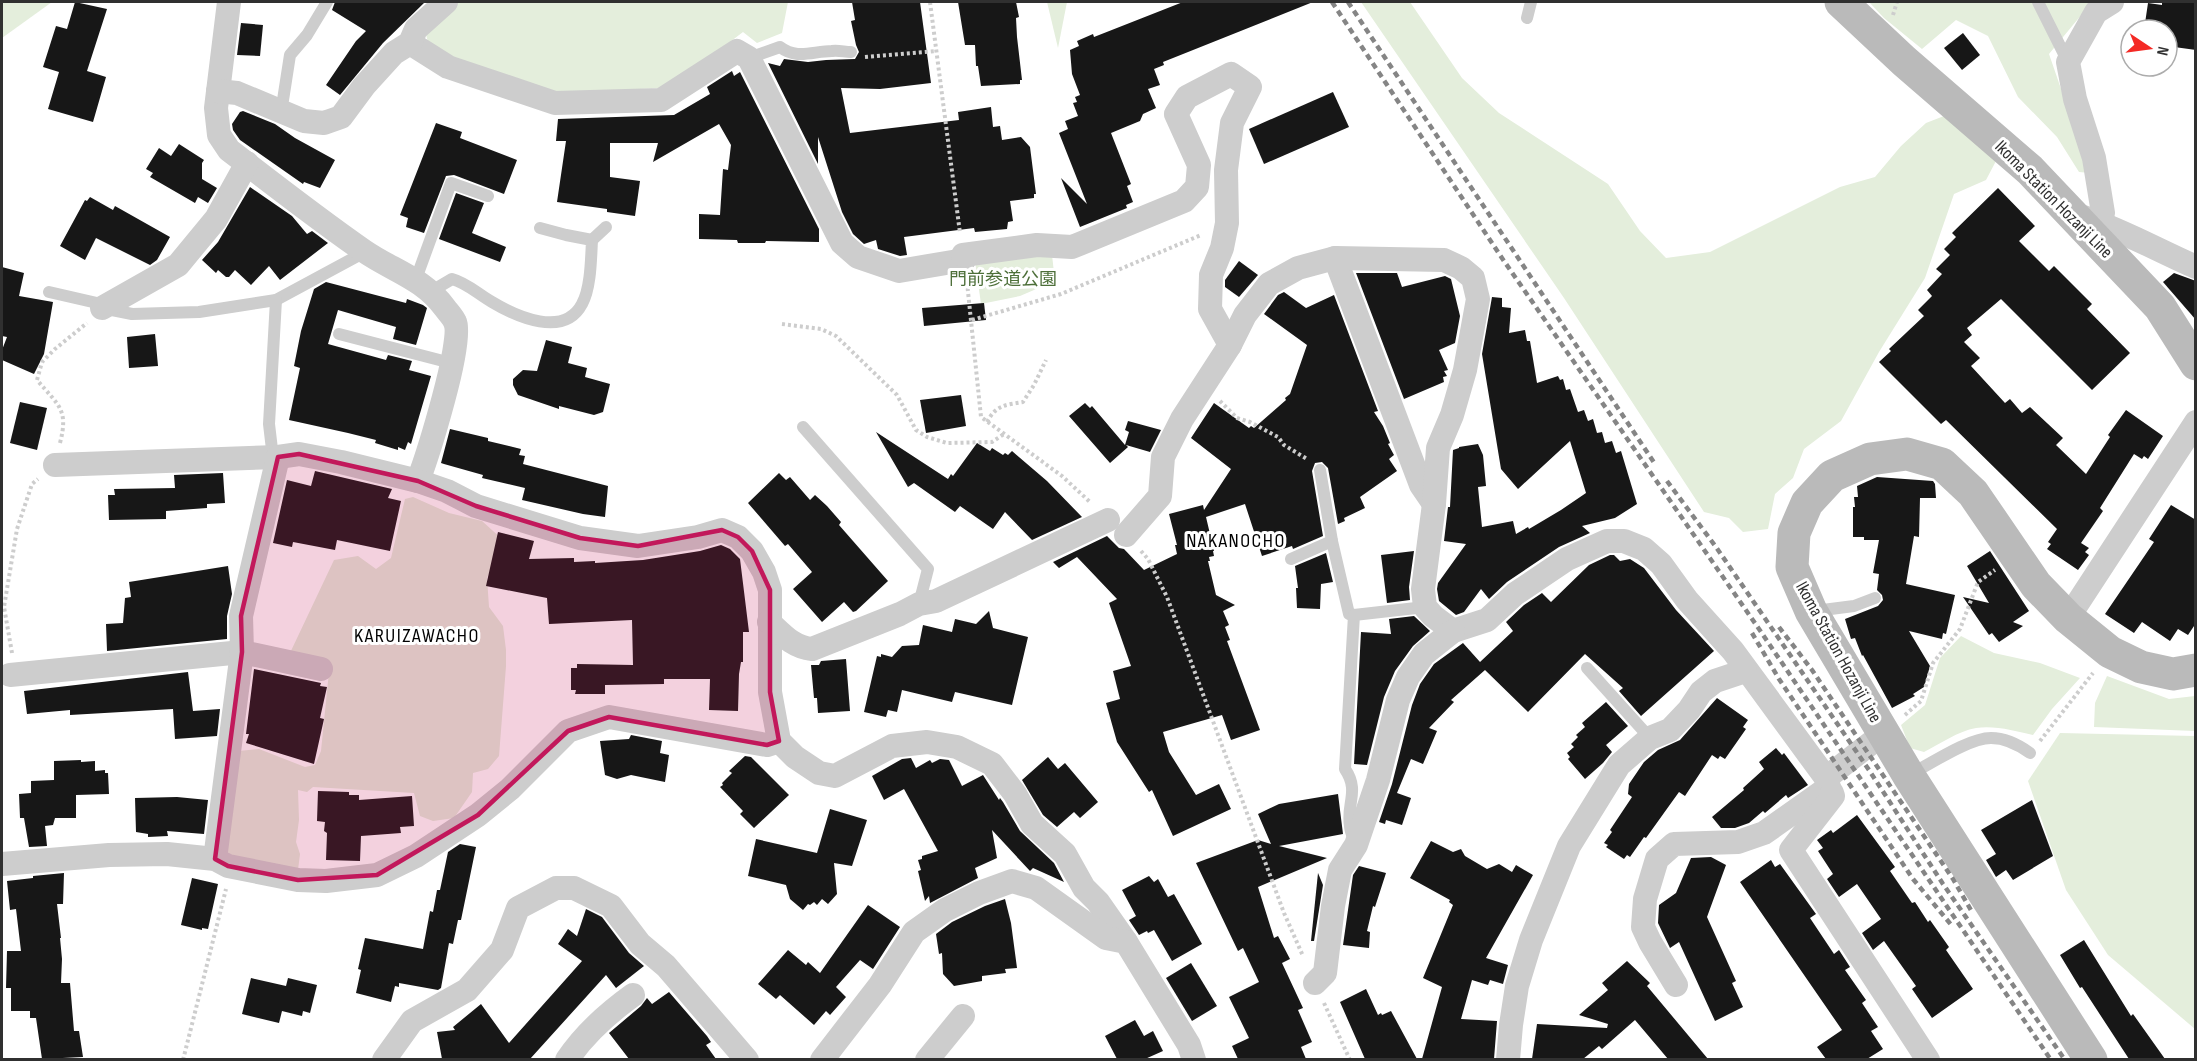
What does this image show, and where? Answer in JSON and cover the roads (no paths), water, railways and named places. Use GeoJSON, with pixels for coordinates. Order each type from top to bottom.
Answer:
{"type":"FeatureCollection","features":[{"type":"Feature","properties":{"kind":"main road","name":"Ikoma Station Hozanji Line"},"geometry":{"type":"LineString","coordinates":[[1841,2],[1904,61],[2030,170],[2066,211],[2160,307],[2196,364]]}},
{"type":"Feature","properties":{"kind":"main road","name":"Ikoma Station Hozanji Line"},"geometry":{"type":"LineString","coordinates":[[2091,1059],[1909,776],[1811,611],[1792,567],[1794,533],[1808,503],[1832,476],[1870,459],[1907,454],[1942,464],[1973,493],[2036,585],[2068,618],[2110,652],[2141,668],[2173,674],[2196,670]]}},
{"type":"Feature","properties":{"kind":"street"},"geometry":{"type":"LineString","coordinates":[[228,2],[216,108],[219,135],[229,150],[365,252],[423,286],[439,300],[456,324],[456,343],[431,445],[418,481]]}},
{"type":"Feature","properties":{"kind":"street"},"geometry":{"type":"LineString","coordinates":[[218,92],[237,93],[304,121],[324,123],[341,117],[363,86],[394,53],[410,43],[416,29],[446,2]]}},
{"type":"Feature","properties":{"kind":"street"},"geometry":{"type":"LineString","coordinates":[[2097,222],[2103,213],[2094,158],[2075,99],[2068,62],[2096,12],[2112,2]]}},
{"type":"Feature","properties":{"kind":"street"},"geometry":{"type":"LineString","coordinates":[[410,43],[448,67],[555,103],[661,100],[737,51],[749,58],[842,243],[858,257],[899,271],[1037,245],[1072,247],[1184,201],[1197,187],[1199,165],[1176,114],[1187,97],[1231,74],[1250,87],[1232,123],[1226,170],[1227,224],[1222,248],[1211,275],[1210,291],[1210,309],[1230,345]]}},
{"type":"Feature","properties":{"kind":"street"},"geometry":{"type":"LineString","coordinates":[[102,308],[178,265],[216,219],[247,164]]}},
{"type":"Feature","properties":{"kind":"street"},"geometry":{"type":"LineString","coordinates":[[2066,211],[2130,234],[2147,246],[2196,267]]}},
{"type":"Feature","properties":{"kind":"street"},"geometry":{"type":"LineString","coordinates":[[1335,258],[1421,485],[1434,504]]}},
{"type":"Feature","properties":{"kind":"street"},"geometry":{"type":"LineString","coordinates":[[769,622],[791,643],[801,648],[812,649],[920,604],[936,601],[1117,528],[1160,496],[1163,457],[1182,419],[1230,345],[1245,315],[1269,284],[1298,268],[1335,258],[1444,260],[1461,268],[1473,278],[1478,299],[1465,370],[1452,415],[1438,448],[1434,504],[1423,589],[1425,607],[1453,631]]}},
{"type":"Feature","properties":{"kind":"street"},"geometry":{"type":"LineString","coordinates":[[2068,618],[2196,422]]}},
{"type":"Feature","properties":{"kind":"street"},"geometry":{"type":"LineString","coordinates":[[55,465],[275,457],[299,454],[418,481],[510,518],[580,538],[638,546],[698,537],[722,530],[738,537],[752,551],[764,572],[770,590],[770,692],[779,741],[795,757],[819,773],[835,776],[892,746],[927,742],[957,747],[992,764],[1015,794],[1032,824],[1065,854],[1084,888],[1098,902],[1189,1045],[1194,1059]]}},
{"type":"Feature","properties":{"kind":"street"},"geometry":{"type":"LineString","coordinates":[[221,862],[242,652],[241,616],[275,457]]}},
{"type":"Feature","properties":{"kind":"street"},"geometry":{"type":"LineString","coordinates":[[1315,983],[1324,973],[1340,870],[1356,845],[1378,780],[1398,700],[1408,677],[1424,654],[1453,631],[1487,620],[1515,594],[1567,559],[1607,541],[1624,541],[1644,549],[1661,564],[1687,600],[1732,651],[1827,782],[1833,796],[1791,850],[1928,1059]]}},
{"type":"Feature","properties":{"kind":"street"},"geometry":{"type":"LineString","coordinates":[[10,675],[242,652],[321,669]]}},
{"type":"Feature","properties":{"kind":"street"},"geometry":{"type":"LineString","coordinates":[[1508,1059],[1517,986],[1531,939],[1569,846],[1619,765],[1650,738],[1670,730],[1689,710],[1701,692],[1715,681],[1745,671]]}},
{"type":"Feature","properties":{"kind":"street"},"geometry":{"type":"LineString","coordinates":[[2,864],[109,855],[167,854],[221,862],[298,880],[326,881],[377,875],[416,856],[478,815],[510,789],[568,731],[609,717],[767,745],[779,741]]}},
{"type":"Feature","properties":{"kind":"street"},"geometry":{"type":"LineString","coordinates":[[1676,985],[1643,927],[1645,899],[1657,859],[1674,844],[1738,842],[1764,833],[1884,733]]}},
{"type":"Feature","properties":{"kind":"street"},"geometry":{"type":"LineString","coordinates":[[822,1059],[880,985],[914,932],[945,910],[979,893],[1012,881],[1036,888],[1106,938],[1125,942]]}},
{"type":"Feature","properties":{"kind":"street"},"geometry":{"type":"LineString","coordinates":[[384,1059],[412,1021],[467,990],[502,950],[518,908],[556,888],[574,888],[611,906],[640,944],[666,966],[747,1059]]}},
{"type":"Feature","properties":{"kind":"street"},"geometry":{"type":"LineString","coordinates":[[567,1059],[608,1013],[633,994]]}},
{"type":"Feature","properties":{"kind":"street"},"geometry":{"type":"LineString","coordinates":[[927,1059],[963,1016]]}},
{"type":"Feature","properties":{"kind":"lane"},"geometry":{"type":"LineString","coordinates":[[277,110],[283,100],[290,55],[307,35],[327,2]]}},
{"type":"Feature","properties":{"kind":"lane"},"geometry":{"type":"LineString","coordinates":[[1527,18],[1531,2]]}},
{"type":"Feature","properties":{"kind":"lane"},"geometry":{"type":"LineString","coordinates":[[2038,2],[2068,62]]}},
{"type":"Feature","properties":{"kind":"lane"},"geometry":{"type":"LineString","coordinates":[[749,58],[780,47],[787,52],[804,55],[830,51],[851,52]]}},
{"type":"Feature","properties":{"kind":"lane"},"geometry":{"type":"LineString","coordinates":[[488,196],[452,183],[423,286],[452,279],[513,313],[535,322],[553,323],[576,314],[584,301],[591,262],[592,240],[606,227]]}},
{"type":"Feature","properties":{"kind":"lane"},"geometry":{"type":"LineString","coordinates":[[540,228],[592,240]]}},
{"type":"Feature","properties":{"kind":"lane"},"geometry":{"type":"LineString","coordinates":[[50,292],[98,303],[102,308],[132,314],[199,312],[276,300],[365,252]]}},
{"type":"Feature","properties":{"kind":"lane"},"geometry":{"type":"LineString","coordinates":[[275,457],[269,424],[276,300]]}},
{"type":"Feature","properties":{"kind":"lane"},"geometry":{"type":"LineString","coordinates":[[339,334],[451,363]]}},
{"type":"Feature","properties":{"kind":"lane"},"geometry":{"type":"LineString","coordinates":[[802,427],[928,569],[920,604]]}},
{"type":"Feature","properties":{"kind":"lane"},"geometry":{"type":"LineString","coordinates":[[1320,470],[1332,541],[1349,614],[1425,607]]}},
{"type":"Feature","properties":{"kind":"lane"},"geometry":{"type":"LineString","coordinates":[[1291,560],[1332,541]]}},
{"type":"Feature","properties":{"kind":"lane"},"geometry":{"type":"LineString","coordinates":[[1811,611],[1854,606],[1875,598]]}},
{"type":"Feature","properties":{"kind":"lane"},"geometry":{"type":"LineString","coordinates":[[1354,615],[1345,769],[1350,776],[1354,790],[1349,825],[1356,845]]}},
{"type":"Feature","properties":{"kind":"lane"},"geometry":{"type":"LineString","coordinates":[[1587,668],[1650,738]]}},
{"type":"Feature","properties":{"kind":"lane"},"geometry":{"type":"LineString","coordinates":[[1909,776],[1965,745],[1992,738],[2018,744],[2030,753]]}},
{"type":"Feature","properties":{"kind":"railway"},"geometry":{"type":"LineString","coordinates":[[1332,2],[1504,261],[1759,629],[2051,1060]]}},
{"type":"Feature","properties":{"kind":"railway"},"geometry":{"type":"LineString","coordinates":[[1348,2],[1655,464]]}},
{"type":"Feature","properties":{"kind":"railway"},"geometry":{"type":"LineString","coordinates":[[1667,481],[1716,547],[1869,770],[1943,884],[2065,1060]]}},
{"type":"Feature","properties":{"kind":"railway"},"geometry":{"type":"LineString","coordinates":[[1779,627],[1812,670],[1953,879],[1972,912]]}},
{"type":"Feature","properties":{"kind":"railway"},"geometry":{"type":"LineString","coordinates":[[1752,633],[1779,679],[1913,879],[1953,927]]}},
{"type":"Feature","properties":{"kind":"district","name":"NAKANOCHO"},"geometry":{"type":"Point","coordinates":[1236,540]}},
{"type":"Feature","properties":{"kind":"district","name":"KARUIZAWACHO"},"geometry":{"type":"Point","coordinates":[417,635]}},
{"type":"Feature","properties":{"kind":"park label","name":"門前参道公園"},"geometry":{"type":"Point","coordinates":[1003,279]}}]}
